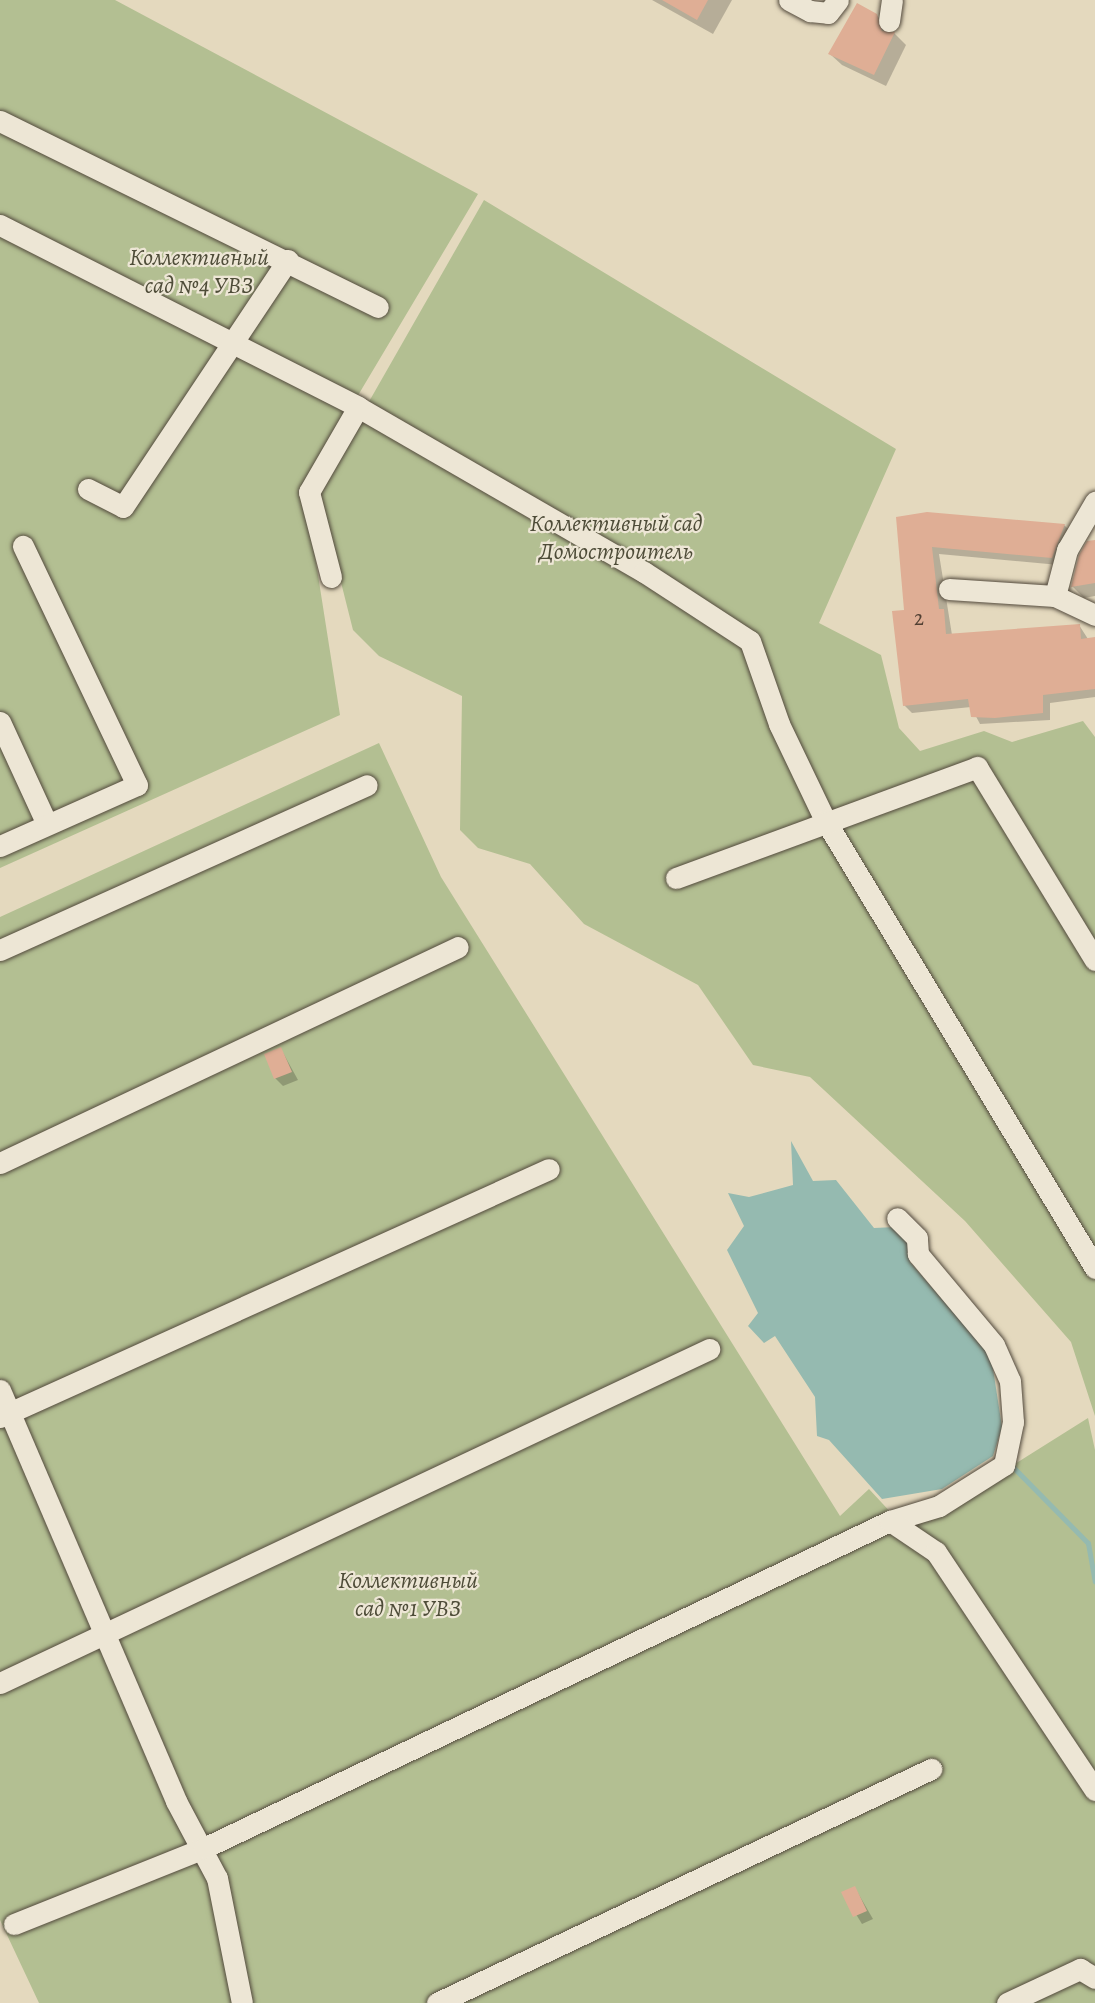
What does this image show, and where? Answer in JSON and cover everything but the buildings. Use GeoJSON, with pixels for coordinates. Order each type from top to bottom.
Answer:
{"type":"FeatureCollection","features":[{"type":"Feature","properties":{"kind":"street"},"geometry":{"type":"LineString","coordinates":[[789,0],[810,11],[828,13],[838,0]]}},
{"type":"Feature","properties":{"kind":"street"},"geometry":{"type":"LineString","coordinates":[[0,121],[288,260],[378,307]]}},
{"type":"Feature","properties":{"kind":"street"},"geometry":{"type":"LineString","coordinates":[[0,225],[234,340],[358,407],[644,572],[750,641],[779,724],[825,820],[1095,1268]]}},
{"type":"Feature","properties":{"kind":"street"},"geometry":{"type":"LineString","coordinates":[[88,489],[123,507],[288,260]]}},
{"type":"Feature","properties":{"kind":"street"},"geometry":{"type":"LineString","coordinates":[[331,577],[309,492],[358,407]]}},
{"type":"Feature","properties":{"kind":"street"},"geometry":{"type":"LineString","coordinates":[[1055,596],[1067,550],[1095,502]]}},
{"type":"Feature","properties":{"kind":"street"},"geometry":{"type":"LineString","coordinates":[[0,846],[137,785],[23,546]]}},
{"type":"Feature","properties":{"kind":"street"},"geometry":{"type":"LineString","coordinates":[[949,589],[1055,596],[1095,615]]}},
{"type":"Feature","properties":{"kind":"street"},"geometry":{"type":"LineString","coordinates":[[0,722],[47,824]]}},
{"type":"Feature","properties":{"kind":"street"},"geometry":{"type":"LineString","coordinates":[[676,878],[825,820],[977,767],[1095,960]]}},
{"type":"Feature","properties":{"kind":"street"},"geometry":{"type":"LineString","coordinates":[[0,950],[367,784]]}},
{"type":"Feature","properties":{"kind":"street"},"geometry":{"type":"LineString","coordinates":[[0,1163],[458,947]]}},
{"type":"Feature","properties":{"kind":"street"},"geometry":{"type":"LineString","coordinates":[[6,1415],[549,1169]]}},
{"type":"Feature","properties":{"kind":"street"},"geometry":{"type":"LineString","coordinates":[[14,1924],[204,1848],[890,1521],[939,1506],[1006,1455],[1010,1382],[994,1345],[918,1254],[917,1238],[897,1218]]}},
{"type":"Feature","properties":{"kind":"street"},"geometry":{"type":"LineString","coordinates":[[0,1683],[107,1636],[709,1349]]}},
{"type":"Feature","properties":{"kind":"street"},"geometry":{"type":"LineString","coordinates":[[0,1390],[6,1415],[107,1636],[176,1800],[204,1848],[217,1878],[243,2003]]}},
{"type":"Feature","properties":{"kind":"street"},"geometry":{"type":"LineString","coordinates":[[890,1521],[936,1552],[1095,1790]]}},
{"type":"Feature","properties":{"kind":"street"},"geometry":{"type":"LineString","coordinates":[[437,2003],[931,1769]]}},
{"type":"Feature","properties":{"kind":"street"},"geometry":{"type":"LineString","coordinates":[[1006,2003],[1080,1969],[1095,1978]]}},
{"type":"Feature","properties":{"kind":"green space","name":"Коллективный сад №4 УВЗ"},"geometry":{"type":"Polygon","coordinates":[[[0,0],[115,0],[478,194],[304,486],[340,715],[0,868],[0,0]]]}},
{"type":"Feature","properties":{"kind":"green space","name":"Коллективный сад Домостроитель"},"geometry":{"type":"Polygon","coordinates":[[[484,200],[896,449],[819,623],[881,655],[899,728],[920,751],[984,731],[1012,742],[1083,721],[1095,737],[1095,1416],[1071,1342],[965,1221],[810,1077],[753,1065],[698,985],[584,924],[530,864],[478,848],[460,830],[462,696],[379,656],[353,630],[318,491],[484,200]]]}},
{"type":"Feature","properties":{"kind":"green space","name":"Коллективный сад №1 УВЗ"},"geometry":{"type":"Polygon","coordinates":[[[379,743],[441,877],[840,1516],[869,1489],[908,1531],[1088,1418],[1095,1450],[1095,2003],[39,2003],[0,1920],[0,917],[379,743]]]}},
{"type":"Feature","properties":{"kind":"water"},"geometry":{"type":"Polygon","coordinates":[[[791,1141],[813,1181],[836,1180],[874,1228],[896,1227],[907,1237],[910,1262],[991,1356],[1002,1427],[993,1456],[942,1489],[882,1499],[829,1440],[817,1436],[815,1397],[775,1336],[764,1343],[748,1326],[758,1313],[727,1250],[744,1226],[728,1193],[749,1197],[793,1185],[791,1141]]]}},
{"type":"Feature","properties":{"kind":"waterway"},"geometry":{"type":"LineString","coordinates":[[1009,1463],[1088,1543],[1095,1581]]}}]}
